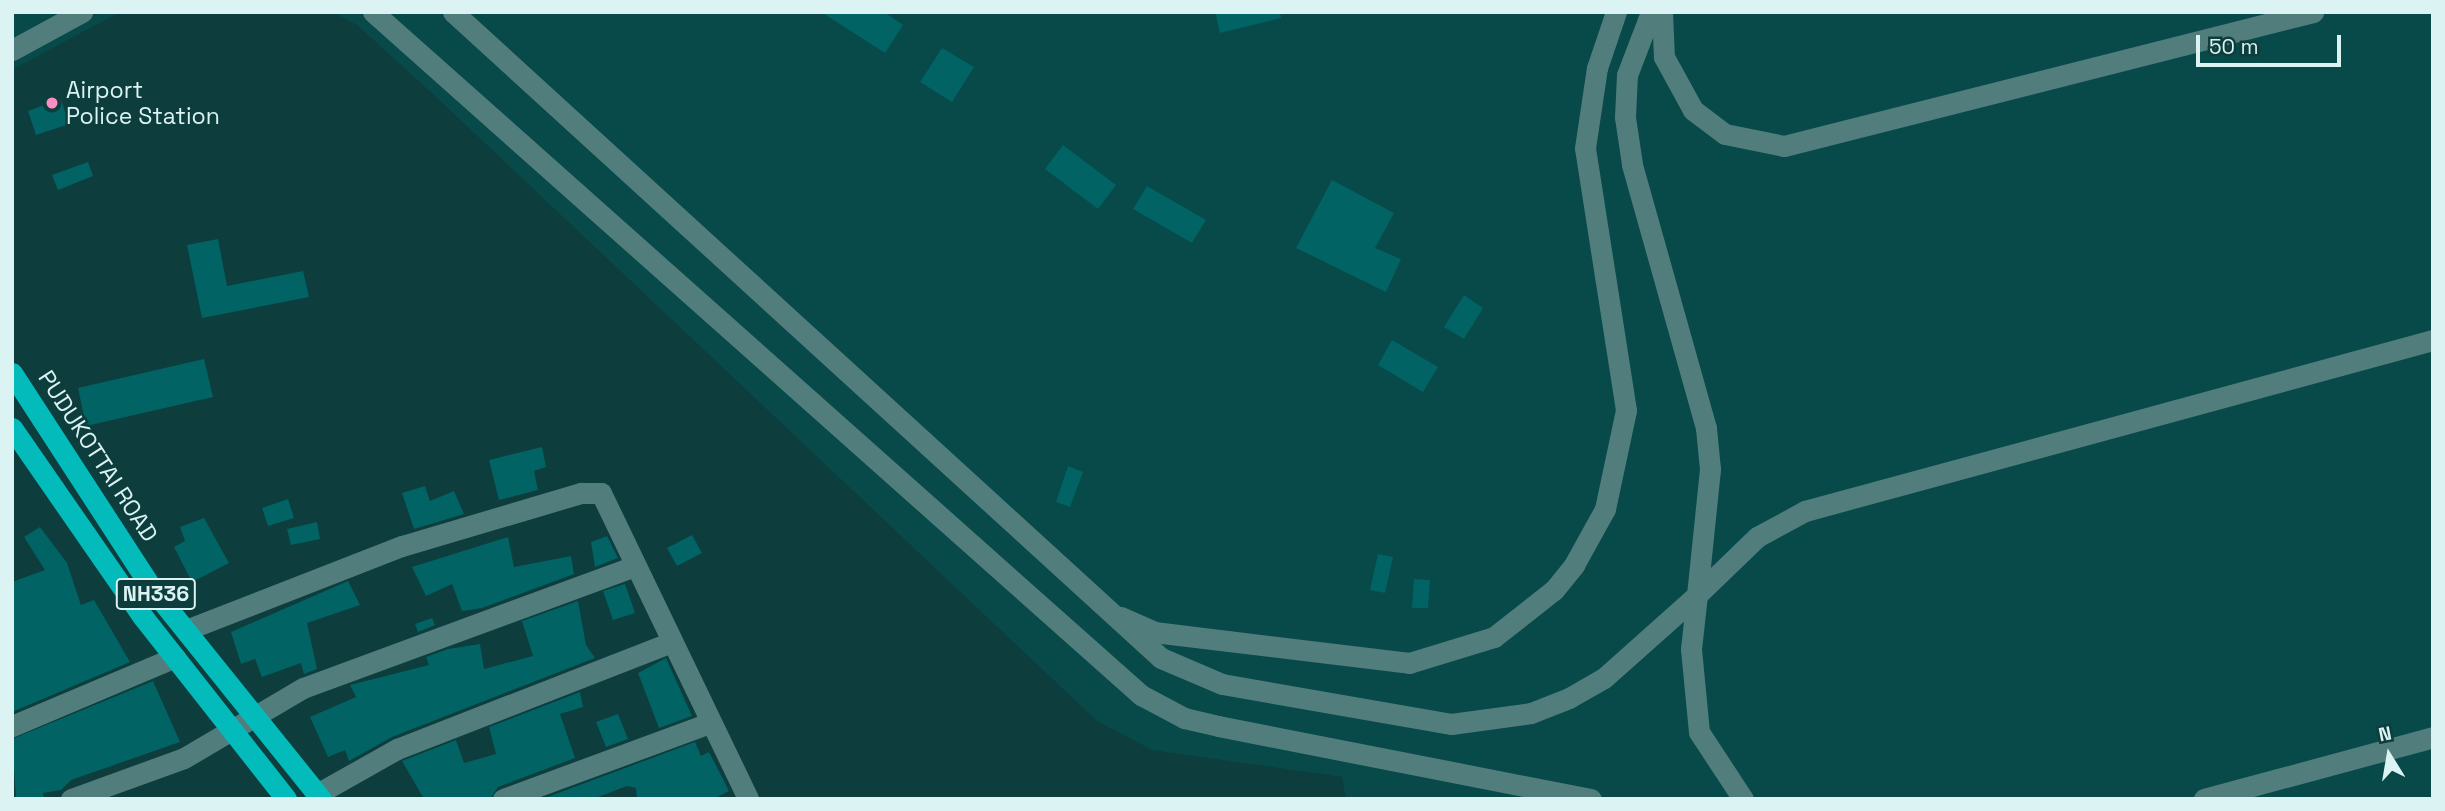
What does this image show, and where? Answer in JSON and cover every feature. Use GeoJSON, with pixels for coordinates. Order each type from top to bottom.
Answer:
{"type":"FeatureCollection","features":[{"type":"Feature","properties":{"kind":"highway","name":"PUDUKOTTAI ROAD"},"geometry":{"type":"LineString","coordinates":[[12,373],[186,630],[319,796]]}},
{"type":"Feature","properties":{"kind":"highway","name":"NH336"},"geometry":{"type":"LineString","coordinates":[[14,434],[229,731],[286,799]]}},
{"type":"Feature","properties":{"kind":"street"},"geometry":{"type":"LineString","coordinates":[[12,50],[82,12]]}},
{"type":"Feature","properties":{"kind":"street"},"geometry":{"type":"LineString","coordinates":[[373,12],[1141,695],[1184,718],[1218,726],[1591,799]]}},
{"type":"Feature","properties":{"kind":"street"},"geometry":{"type":"LineString","coordinates":[[453,12],[1140,643],[1187,674],[1451,724],[1505,719],[1569,698],[1604,678],[1697,596],[1758,537],[1805,511],[2433,340]]}},
{"type":"Feature","properties":{"kind":"street"},"geometry":{"type":"LineString","coordinates":[[1090,597],[1154,632],[1373,663],[1455,653],[1494,637],[1554,590],[1592,537],[1616,477],[1625,380],[1585,148],[1597,68],[1616,12]]}},
{"type":"Feature","properties":{"kind":"street"},"geometry":{"type":"LineString","coordinates":[[1651,12],[1627,75],[1625,117],[1632,164],[1706,428],[1710,469],[1697,596],[1693,706],[1710,757],[1743,799]]}},
{"type":"Feature","properties":{"kind":"street"},"geometry":{"type":"LineString","coordinates":[[1662,12],[1664,57],[1693,110],[1725,134],[1784,146],[2313,12]]}},
{"type":"Feature","properties":{"kind":"street"},"geometry":{"type":"LineString","coordinates":[[186,630],[402,546],[581,493],[601,493],[632,567],[746,798]]}},
{"type":"Feature","properties":{"kind":"street"},"geometry":{"type":"LineString","coordinates":[[71,799],[184,758],[253,714],[303,688],[632,567]]}},
{"type":"Feature","properties":{"kind":"street"},"geometry":{"type":"LineString","coordinates":[[319,796],[397,749],[669,643]]}},
{"type":"Feature","properties":{"kind":"street"},"geometry":{"type":"LineString","coordinates":[[12,726],[175,657]]}},
{"type":"Feature","properties":{"kind":"street"},"geometry":{"type":"LineString","coordinates":[[503,799],[710,723]]}},
{"type":"Feature","properties":{"kind":"street"},"geometry":{"type":"LineString","coordinates":[[2204,799],[2433,737]]}},
{"type":"Feature","properties":{"kind":"shaded area"},"geometry":{"type":"Polygon","coordinates":[[[12,12],[120,12],[12,70],[12,12]]]}},
{"type":"Feature","properties":{"kind":"shaded area"},"geometry":{"type":"Polygon","coordinates":[[[332,12],[2433,12],[2433,799],[1346,799],[1342,777],[1152,750],[1097,721],[435,96],[357,25],[332,12]]]}},
{"type":"Feature","properties":{"kind":"building"},"geometry":{"type":"Polygon","coordinates":[[[821,12],[884,12],[903,25],[885,53],[821,12]]]}},
{"type":"Feature","properties":{"kind":"building"},"geometry":{"type":"Polygon","coordinates":[[[1215,12],[1280,12],[1281,18],[1220,33],[1215,12]]]}},
{"type":"Feature","properties":{"kind":"building"},"geometry":{"type":"Polygon","coordinates":[[[942,48],[974,67],[952,102],[920,82],[942,48]]]}},
{"type":"Feature","properties":{"kind":"building"},"geometry":{"type":"Polygon","coordinates":[[[61,99],[69,124],[36,135],[28,111],[61,99]]]}},
{"type":"Feature","properties":{"kind":"building"},"geometry":{"type":"Polygon","coordinates":[[[1063,145],[1116,185],[1098,209],[1045,169],[1063,145]]]}},
{"type":"Feature","properties":{"kind":"building"},"geometry":{"type":"Polygon","coordinates":[[[88,162],[93,176],[58,190],[52,175],[88,162]]]}},
{"type":"Feature","properties":{"kind":"building"},"geometry":{"type":"Polygon","coordinates":[[[1332,180],[1394,213],[1375,248],[1401,259],[1386,292],[1296,248],[1332,180]]]}},
{"type":"Feature","properties":{"kind":"building"},"geometry":{"type":"Polygon","coordinates":[[[1147,186],[1206,220],[1192,243],[1133,209],[1147,186]]]}},
{"type":"Feature","properties":{"kind":"building"},"geometry":{"type":"Polygon","coordinates":[[[218,239],[227,286],[303,271],[309,297],[202,318],[187,245],[218,239]]]}},
{"type":"Feature","properties":{"kind":"building"},"geometry":{"type":"Polygon","coordinates":[[[1464,295],[1483,308],[1464,339],[1444,327],[1464,295]]]}},
{"type":"Feature","properties":{"kind":"building"},"geometry":{"type":"Polygon","coordinates":[[[1392,340],[1438,367],[1423,392],[1378,365],[1392,340]]]}},
{"type":"Feature","properties":{"kind":"building"},"geometry":{"type":"Polygon","coordinates":[[[204,359],[213,397],[86,426],[78,388],[204,359]]]}},
{"type":"Feature","properties":{"kind":"building"},"geometry":{"type":"Polygon","coordinates":[[[542,447],[546,467],[534,471],[538,490],[499,500],[489,460],[542,447]]]}},
{"type":"Feature","properties":{"kind":"building"},"geometry":{"type":"Polygon","coordinates":[[[1068,466],[1083,472],[1070,507],[1056,502],[1068,466]]]}},
{"type":"Feature","properties":{"kind":"building"},"geometry":{"type":"Polygon","coordinates":[[[425,486],[430,501],[454,491],[464,514],[414,529],[402,493],[425,486]]]}},
{"type":"Feature","properties":{"kind":"building"},"geometry":{"type":"Polygon","coordinates":[[[288,499],[294,518],[268,526],[262,508],[288,499]]]}},
{"type":"Feature","properties":{"kind":"building"},"geometry":{"type":"Polygon","coordinates":[[[204,518],[229,563],[192,582],[174,547],[185,541],[180,527],[204,518]]]}},
{"type":"Feature","properties":{"kind":"building"},"geometry":{"type":"Polygon","coordinates":[[[317,522],[320,539],[291,545],[287,529],[317,522]]]}},
{"type":"Feature","properties":{"kind":"building"},"geometry":{"type":"Polygon","coordinates":[[[40,527],[67,563],[81,605],[94,600],[130,662],[12,712],[12,582],[45,570],[24,537],[40,527]]]}},
{"type":"Feature","properties":{"kind":"building"},"geometry":{"type":"Polygon","coordinates":[[[692,535],[702,553],[677,566],[667,548],[692,535]]]}},
{"type":"Feature","properties":{"kind":"building"},"geometry":{"type":"Polygon","coordinates":[[[607,536],[618,558],[595,567],[591,542],[607,536]]]}},
{"type":"Feature","properties":{"kind":"building"},"geometry":{"type":"Polygon","coordinates":[[[508,537],[514,567],[571,556],[574,574],[482,608],[462,611],[452,584],[426,596],[412,567],[508,537]]]}},
{"type":"Feature","properties":{"kind":"building"},"geometry":{"type":"Polygon","coordinates":[[[1378,554],[1393,557],[1385,593],[1370,590],[1378,554]]]}},
{"type":"Feature","properties":{"kind":"building"},"geometry":{"type":"Polygon","coordinates":[[[1414,579],[1430,580],[1428,608],[1412,608],[1414,579]]]}},
{"type":"Feature","properties":{"kind":"building"},"geometry":{"type":"Polygon","coordinates":[[[348,581],[360,605],[307,623],[317,669],[304,674],[301,663],[262,677],[255,659],[241,664],[231,632],[348,581]]]}},
{"type":"Feature","properties":{"kind":"building"},"geometry":{"type":"Polygon","coordinates":[[[625,584],[635,613],[613,620],[603,591],[625,584]]]}},
{"type":"Feature","properties":{"kind":"building"},"geometry":{"type":"Polygon","coordinates":[[[578,601],[586,645],[595,658],[392,737],[349,761],[345,750],[328,757],[310,717],[356,697],[350,685],[429,665],[426,657],[448,649],[480,644],[484,669],[533,656],[522,621],[578,601]]]}},
{"type":"Feature","properties":{"kind":"building"},"geometry":{"type":"Polygon","coordinates":[[[432,618],[435,625],[418,632],[415,624],[432,618]]]}},
{"type":"Feature","properties":{"kind":"building"},"geometry":{"type":"Polygon","coordinates":[[[666,658],[692,716],[659,728],[638,673],[666,658]]]}},
{"type":"Feature","properties":{"kind":"building"},"geometry":{"type":"Polygon","coordinates":[[[153,681],[180,742],[71,780],[61,790],[43,793],[44,799],[16,799],[12,739],[153,681]]]}},
{"type":"Feature","properties":{"kind":"building"},"geometry":{"type":"Polygon","coordinates":[[[580,692],[583,707],[560,714],[575,758],[498,787],[490,799],[424,799],[402,761],[456,740],[464,763],[496,754],[489,727],[580,692]]]}},
{"type":"Feature","properties":{"kind":"building"},"geometry":{"type":"Polygon","coordinates":[[[618,714],[628,739],[606,747],[596,722],[618,714]]]}},
{"type":"Feature","properties":{"kind":"building"},"geometry":{"type":"Polygon","coordinates":[[[695,742],[701,756],[709,752],[729,791],[713,799],[637,799],[636,788],[627,786],[593,799],[542,799],[695,742]]]}},
{"type":"Feature","properties":{"kind":"place","name":"Airport Police Station"},"geometry":{"type":"Point","coordinates":[52,103]}}]}
